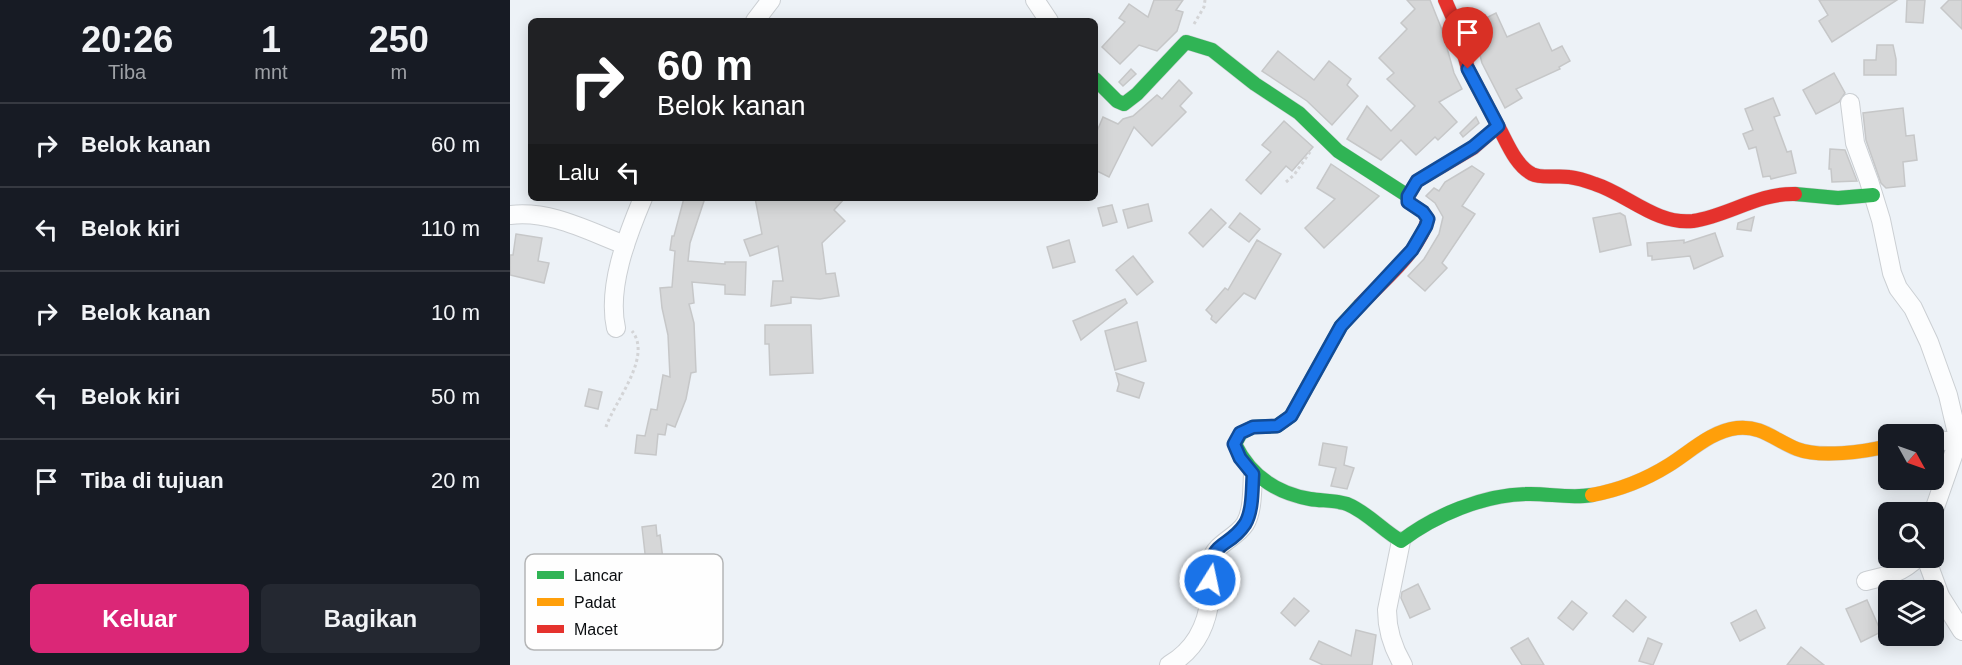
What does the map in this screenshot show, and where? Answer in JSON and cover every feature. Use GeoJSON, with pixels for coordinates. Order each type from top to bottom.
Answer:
{"type":"FeatureCollection","features":[{"type":"Feature","properties":{"kind":"street"},"geometry":{"type":"LineString","coordinates":[[757,18],[771,0]]}},
{"type":"Feature","properties":{"kind":"street"},"geometry":{"type":"LineString","coordinates":[[1035,0],[1047,18]]}},
{"type":"Feature","properties":{"kind":"street"},"geometry":{"type":"LineString","coordinates":[[1445,0],[1456,25],[1468,69],[1520,165],[1534,175],[1569,177],[1597,184],[1646,210],[1673,219],[1691,221],[1755,200],[1791,194],[1838,198],[1874,195]]}},
{"type":"Feature","properties":{"kind":"street"},"geometry":{"type":"LineString","coordinates":[[1098,82],[1117,101],[1124,104],[1137,94],[1185,42],[1212,50],[1255,84],[1299,113],[1338,151],[1408,196]]}},
{"type":"Feature","properties":{"kind":"street"},"geometry":{"type":"LineString","coordinates":[[1850,104],[1855,143],[1874,195],[1892,273],[1898,288],[1913,308],[1929,342],[1948,395],[1960,441],[1937,502]]}},
{"type":"Feature","properties":{"kind":"street"},"geometry":{"type":"LineString","coordinates":[[1400,548],[1350,506],[1279,490],[1253,474],[1240,458],[1234,444],[1240,433],[1253,427],[1277,426],[1291,416],[1341,326],[1412,250],[1428,219],[1423,212],[1408,202],[1408,196],[1417,181],[1473,147],[1498,126]]}},
{"type":"Feature","properties":{"kind":"street"},"geometry":{"type":"LineString","coordinates":[[616,328],[613,306],[625,245],[642,201]]}},
{"type":"Feature","properties":{"kind":"street"},"geometry":{"type":"LineString","coordinates":[[510,215],[550,216],[625,245]]}},
{"type":"Feature","properties":{"kind":"street"},"geometry":{"type":"LineString","coordinates":[[1398,664],[1387,610],[1400,548],[1411,532],[1445,516],[1470,506],[1510,496],[1525,494],[1580,497],[1621,487],[1685,456],[1710,437],[1739,428],[1751,428],[1800,451],[1814,453],[1878,449]]}},
{"type":"Feature","properties":{"kind":"street"},"geometry":{"type":"LineString","coordinates":[[1944,440],[1960,441]]}},
{"type":"Feature","properties":{"kind":"street"},"geometry":{"type":"LineString","coordinates":[[1169,665],[1187,654],[1197,642],[1210,597],[1210,562],[1215,551],[1244,526],[1249,517],[1253,474]]}},
{"type":"Feature","properties":{"kind":"street"},"geometry":{"type":"LineString","coordinates":[[1866,581],[1894,575],[1907,568]]}},
{"type":"Feature","properties":{"kind":"street"},"geometry":{"type":"LineString","coordinates":[[1930,568],[1940,596],[1962,631]]}},
{"type":"Feature","properties":{"kind":"path"},"geometry":{"type":"LineString","coordinates":[[1286,182],[1294,175],[1308,154],[1326,140]]}},
{"type":"Feature","properties":{"kind":"path"},"geometry":{"type":"LineString","coordinates":[[606,427],[631,378],[638,349],[634,333],[621,322],[613,306]]}},
{"type":"Feature","properties":{"kind":"building"},"geometry":{"type":"Polygon","coordinates":[[[1154,0],[1183,0],[1176,10],[1183,12],[1177,31],[1157,51],[1139,45],[1120,64],[1102,47],[1125,22],[1119,18],[1129,4],[1148,17],[1154,0]]]}},
{"type":"Feature","properties":{"kind":"building"},"geometry":{"type":"Polygon","coordinates":[[[1407,0],[1430,0],[1442,30],[1454,73],[1462,89],[1439,102],[1457,122],[1438,140],[1435,137],[1416,155],[1401,140],[1381,160],[1347,139],[1367,106],[1391,131],[1415,106],[1387,79],[1394,73],[1379,58],[1407,29],[1401,23],[1415,9],[1407,0]]]}},
{"type":"Feature","properties":{"kind":"building"},"geometry":{"type":"Polygon","coordinates":[[[1819,0],[1897,0],[1832,42],[1819,21],[1828,15],[1819,0]]]}},
{"type":"Feature","properties":{"kind":"building"},"geometry":{"type":"Polygon","coordinates":[[[1907,0],[1925,0],[1923,23],[1906,22],[1907,0]]]}},
{"type":"Feature","properties":{"kind":"building"},"geometry":{"type":"Polygon","coordinates":[[[1949,0],[1962,0],[1962,29],[1941,8],[1949,0]]]}},
{"type":"Feature","properties":{"kind":"building"},"geometry":{"type":"Polygon","coordinates":[[[1496,13],[1507,37],[1539,23],[1552,51],[1562,46],[1570,61],[1559,67],[1560,69],[1516,89],[1522,98],[1505,108],[1482,63],[1472,25],[1496,13]]]}},
{"type":"Feature","properties":{"kind":"building"},"geometry":{"type":"Polygon","coordinates":[[[1877,45],[1893,45],[1896,75],[1864,75],[1864,60],[1876,60],[1877,45]]]}},
{"type":"Feature","properties":{"kind":"building"},"geometry":{"type":"Polygon","coordinates":[[[1278,51],[1314,80],[1329,61],[1351,79],[1347,85],[1358,96],[1332,125],[1307,101],[1262,71],[1278,51]]]}},
{"type":"Feature","properties":{"kind":"building"},"geometry":{"type":"Polygon","coordinates":[[[1131,69],[1136,74],[1123,86],[1119,82],[1131,69]]]}},
{"type":"Feature","properties":{"kind":"building"},"geometry":{"type":"Polygon","coordinates":[[[1834,73],[1845,93],[1839,102],[1816,114],[1803,90],[1834,73]]]}},
{"type":"Feature","properties":{"kind":"building"},"geometry":{"type":"Polygon","coordinates":[[[1179,80],[1192,93],[1180,106],[1186,112],[1152,146],[1134,127],[1109,177],[1098,172],[1098,129],[1103,117],[1118,124],[1123,119],[1133,116],[1157,95],[1162,99],[1179,80]]]}},
{"type":"Feature","properties":{"kind":"building"},"geometry":{"type":"Polygon","coordinates":[[[1773,98],[1780,115],[1774,117],[1787,152],[1791,151],[1796,173],[1771,179],[1770,176],[1763,177],[1756,147],[1749,149],[1743,134],[1753,130],[1745,109],[1773,98]]]}},
{"type":"Feature","properties":{"kind":"building"},"geometry":{"type":"Polygon","coordinates":[[[1903,108],[1906,136],[1914,135],[1917,160],[1903,162],[1905,186],[1886,188],[1881,183],[1866,140],[1863,113],[1903,108]]]}},
{"type":"Feature","properties":{"kind":"building"},"geometry":{"type":"Polygon","coordinates":[[[1476,117],[1479,123],[1463,137],[1460,133],[1476,117]]]}},
{"type":"Feature","properties":{"kind":"building"},"geometry":{"type":"Polygon","coordinates":[[[1284,121],[1313,147],[1292,171],[1286,166],[1261,194],[1246,180],[1271,152],[1262,145],[1284,121]]]}},
{"type":"Feature","properties":{"kind":"building"},"geometry":{"type":"Polygon","coordinates":[[[1830,149],[1845,150],[1857,181],[1832,182],[1831,169],[1829,169],[1830,149]]]}},
{"type":"Feature","properties":{"kind":"building"},"geometry":{"type":"Polygon","coordinates":[[[1331,164],[1379,196],[1324,248],[1305,228],[1335,199],[1317,188],[1331,164]]]}},
{"type":"Feature","properties":{"kind":"building"},"geometry":{"type":"Polygon","coordinates":[[[1472,166],[1484,174],[1462,206],[1475,214],[1442,263],[1447,268],[1425,291],[1408,276],[1424,259],[1439,234],[1443,217],[1435,203],[1426,196],[1434,188],[1439,191],[1445,182],[1472,166]]]}},
{"type":"Feature","properties":{"kind":"building"},"geometry":{"type":"Polygon","coordinates":[[[683,201],[704,201],[690,243],[688,261],[725,264],[725,262],[746,262],[745,295],[725,294],[725,285],[692,282],[694,303],[689,304],[694,323],[696,372],[691,373],[686,399],[675,427],[667,424],[665,435],[658,434],[656,455],[635,453],[637,435],[645,436],[651,409],[657,410],[663,375],[670,377],[668,335],[660,288],[672,287],[675,251],[670,250],[672,236],[674,236],[683,201]]]}},
{"type":"Feature","properties":{"kind":"building"},"geometry":{"type":"Polygon","coordinates":[[[756,201],[842,201],[834,210],[845,221],[822,243],[826,274],[835,273],[839,296],[820,299],[791,297],[791,303],[771,306],[773,281],[783,281],[778,246],[750,256],[744,240],[762,234],[756,201]]]}},
{"type":"Feature","properties":{"kind":"building"},"geometry":{"type":"Polygon","coordinates":[[[1148,204],[1152,221],[1128,228],[1123,210],[1148,204]]]}},
{"type":"Feature","properties":{"kind":"building"},"geometry":{"type":"Polygon","coordinates":[[[1112,205],[1117,222],[1103,226],[1098,208],[1112,205]]]}},
{"type":"Feature","properties":{"kind":"building"},"geometry":{"type":"Polygon","coordinates":[[[1211,209],[1226,223],[1203,247],[1189,233],[1211,209]]]}},
{"type":"Feature","properties":{"kind":"building"},"geometry":{"type":"Polygon","coordinates":[[[1240,213],[1260,229],[1249,242],[1229,227],[1240,213]]]}},
{"type":"Feature","properties":{"kind":"building"},"geometry":{"type":"Polygon","coordinates":[[[1620,213],[1625,216],[1631,245],[1600,252],[1593,218],[1620,213]]]}},
{"type":"Feature","properties":{"kind":"building"},"geometry":{"type":"Polygon","coordinates":[[[1754,217],[1751,231],[1737,229],[1738,223],[1754,217]]]}},
{"type":"Feature","properties":{"kind":"building"},"geometry":{"type":"Polygon","coordinates":[[[1715,233],[1723,256],[1694,269],[1690,256],[1652,260],[1652,256],[1648,256],[1647,243],[1684,240],[1684,243],[1715,233]]]}},
{"type":"Feature","properties":{"kind":"building"},"geometry":{"type":"Polygon","coordinates":[[[516,234],[542,238],[538,261],[549,263],[544,283],[510,275],[510,255],[513,255],[516,234]]]}},
{"type":"Feature","properties":{"kind":"building"},"geometry":{"type":"Polygon","coordinates":[[[1069,240],[1075,262],[1053,268],[1047,247],[1069,240]]]}},
{"type":"Feature","properties":{"kind":"building"},"geometry":{"type":"Polygon","coordinates":[[[1257,240],[1281,254],[1255,299],[1244,293],[1216,323],[1206,310],[1225,288],[1228,290],[1257,240]]]}},
{"type":"Feature","properties":{"kind":"building"},"geometry":{"type":"Polygon","coordinates":[[[1133,256],[1153,282],[1137,295],[1116,270],[1133,256]]]}},
{"type":"Feature","properties":{"kind":"building"},"geometry":{"type":"Polygon","coordinates":[[[1125,299],[1127,303],[1081,340],[1073,321],[1125,299]]]}},
{"type":"Feature","properties":{"kind":"building"},"geometry":{"type":"Polygon","coordinates":[[[1137,322],[1146,361],[1115,370],[1105,331],[1137,322]]]}},
{"type":"Feature","properties":{"kind":"building"},"geometry":{"type":"Polygon","coordinates":[[[765,325],[811,325],[813,373],[770,375],[769,344],[765,344],[765,325]]]}},
{"type":"Feature","properties":{"kind":"building"},"geometry":{"type":"Polygon","coordinates":[[[1116,373],[1144,383],[1139,398],[1117,391],[1119,384],[1116,373]]]}},
{"type":"Feature","properties":{"kind":"building"},"geometry":{"type":"Polygon","coordinates":[[[589,389],[602,392],[598,409],[585,406],[589,389]]]}},
{"type":"Feature","properties":{"kind":"building"},"geometry":{"type":"Polygon","coordinates":[[[1323,443],[1347,447],[1344,465],[1354,468],[1347,489],[1331,486],[1336,468],[1319,465],[1323,443]]]}},
{"type":"Feature","properties":{"kind":"building"},"geometry":{"type":"Polygon","coordinates":[[[656,525],[662,554],[645,554],[642,527],[656,525]]]}},
{"type":"Feature","properties":{"kind":"building"},"geometry":{"type":"Polygon","coordinates":[[[1418,584],[1430,609],[1410,618],[1401,598],[1402,592],[1418,584]]]}},
{"type":"Feature","properties":{"kind":"building"},"geometry":{"type":"Polygon","coordinates":[[[1294,598],[1309,611],[1295,626],[1281,613],[1294,598]]]}},
{"type":"Feature","properties":{"kind":"building"},"geometry":{"type":"Polygon","coordinates":[[[1626,600],[1646,617],[1633,632],[1613,616],[1626,600]]]}},
{"type":"Feature","properties":{"kind":"building"},"geometry":{"type":"Polygon","coordinates":[[[1867,600],[1878,625],[1878,634],[1861,642],[1846,609],[1867,600]]]}},
{"type":"Feature","properties":{"kind":"building"},"geometry":{"type":"Polygon","coordinates":[[[1572,601],[1587,613],[1573,630],[1558,618],[1572,601]]]}},
{"type":"Feature","properties":{"kind":"building"},"geometry":{"type":"Polygon","coordinates":[[[1756,610],[1765,628],[1740,641],[1731,623],[1756,610]]]}},
{"type":"Feature","properties":{"kind":"building"},"geometry":{"type":"Polygon","coordinates":[[[1356,630],[1376,635],[1372,665],[1323,665],[1310,659],[1319,641],[1351,656],[1356,630]]]}},
{"type":"Feature","properties":{"kind":"building"},"geometry":{"type":"Polygon","coordinates":[[[1528,638],[1544,665],[1522,665],[1511,648],[1528,638]]]}},
{"type":"Feature","properties":{"kind":"building"},"geometry":{"type":"Polygon","coordinates":[[[1648,638],[1662,644],[1653,665],[1639,661],[1648,638]]]}},
{"type":"Feature","properties":{"kind":"building"},"geometry":{"type":"Polygon","coordinates":[[[1801,647],[1824,665],[1787,665],[1801,647]]]}},
{"type":"Feature","properties":{"kind":"traffic: fast"},"geometry":{"type":"LineString","coordinates":[[1098,82],[1117,101],[1124,104],[1137,94],[1186,42],[1212,50],[1255,84],[1299,113],[1338,151],[1408,196]]}},
{"type":"Feature","properties":{"kind":"traffic: fast"},"geometry":{"type":"LineString","coordinates":[[1795,194],[1838,198],[1873,195]]}},
{"type":"Feature","properties":{"kind":"traffic: fast"},"geometry":{"type":"LineString","coordinates":[[1360,305],[1341,326],[1291,416],[1277,426],[1253,427],[1241,433],[1235,444],[1248,465],[1265,481],[1298,496],[1347,504],[1401,541],[1444,515],[1493,498],[1526,494],[1592,495]]}},
{"type":"Feature","properties":{"kind":"traffic: slow"},"geometry":{"type":"LineString","coordinates":[[1592,495],[1641,480],[1718,433],[1737,428],[1761,431],[1807,452],[1830,454],[1878,448]]}},
{"type":"Feature","properties":{"kind":"traffic: jam"},"geometry":{"type":"LineString","coordinates":[[1360,305],[1408,255],[1423,231],[1428,219],[1423,212],[1408,202],[1408,196],[1417,181],[1473,148],[1498,126],[1468,69],[1456,25],[1445,0]]}},
{"type":"Feature","properties":{"kind":"traffic: jam"},"geometry":{"type":"LineString","coordinates":[[1498,126],[1516,159],[1532,174],[1569,177],[1589,182],[1654,214],[1679,221],[1706,218],[1768,197],[1795,194]]}},
{"type":"Feature","properties":{"kind":"route"},"geometry":{"type":"LineString","coordinates":[[1210,580],[1210,562],[1215,551],[1244,526],[1249,517],[1253,474],[1240,458],[1234,444],[1240,433],[1253,427],[1277,426],[1291,416],[1341,326],[1412,250],[1426,226],[1428,219],[1407,199],[1417,181],[1473,147],[1498,126],[1468,69]]}}]}
